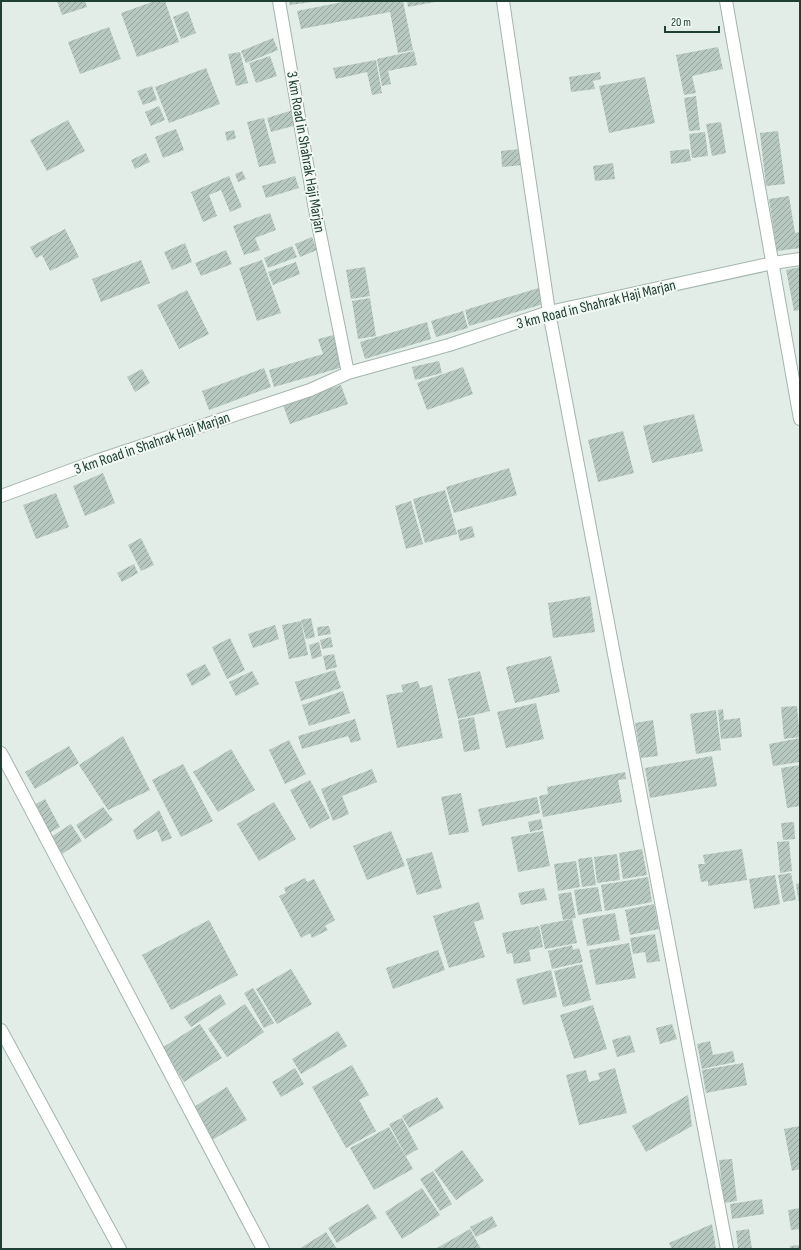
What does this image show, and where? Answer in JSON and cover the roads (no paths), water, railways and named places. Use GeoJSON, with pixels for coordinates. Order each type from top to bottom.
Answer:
{"type":"FeatureCollection","features":[{"type":"Feature","properties":{"kind":"street","name":"3 km Road in Shahrak Haji Marjan"},"geometry":{"type":"LineString","coordinates":[[279,1],[314,204],[348,372]]}},
{"type":"Feature","properties":{"kind":"street"},"geometry":{"type":"LineString","coordinates":[[503,1],[549,312],[727,1249]]}},
{"type":"Feature","properties":{"kind":"street"},"geometry":{"type":"LineString","coordinates":[[726,1],[800,418]]}},
{"type":"Feature","properties":{"kind":"street","name":"3 km Road in Shahrak Haji Marjan"},"geometry":{"type":"LineString","coordinates":[[1,496],[96,461],[310,390],[348,372],[449,345],[549,312],[773,263],[800,259]]}},
{"type":"Feature","properties":{"kind":"street"},"geometry":{"type":"LineString","coordinates":[[1,753],[263,1249]]}},
{"type":"Feature","properties":{"kind":"street"},"geometry":{"type":"LineString","coordinates":[[1,1030],[120,1249]]}}]}
